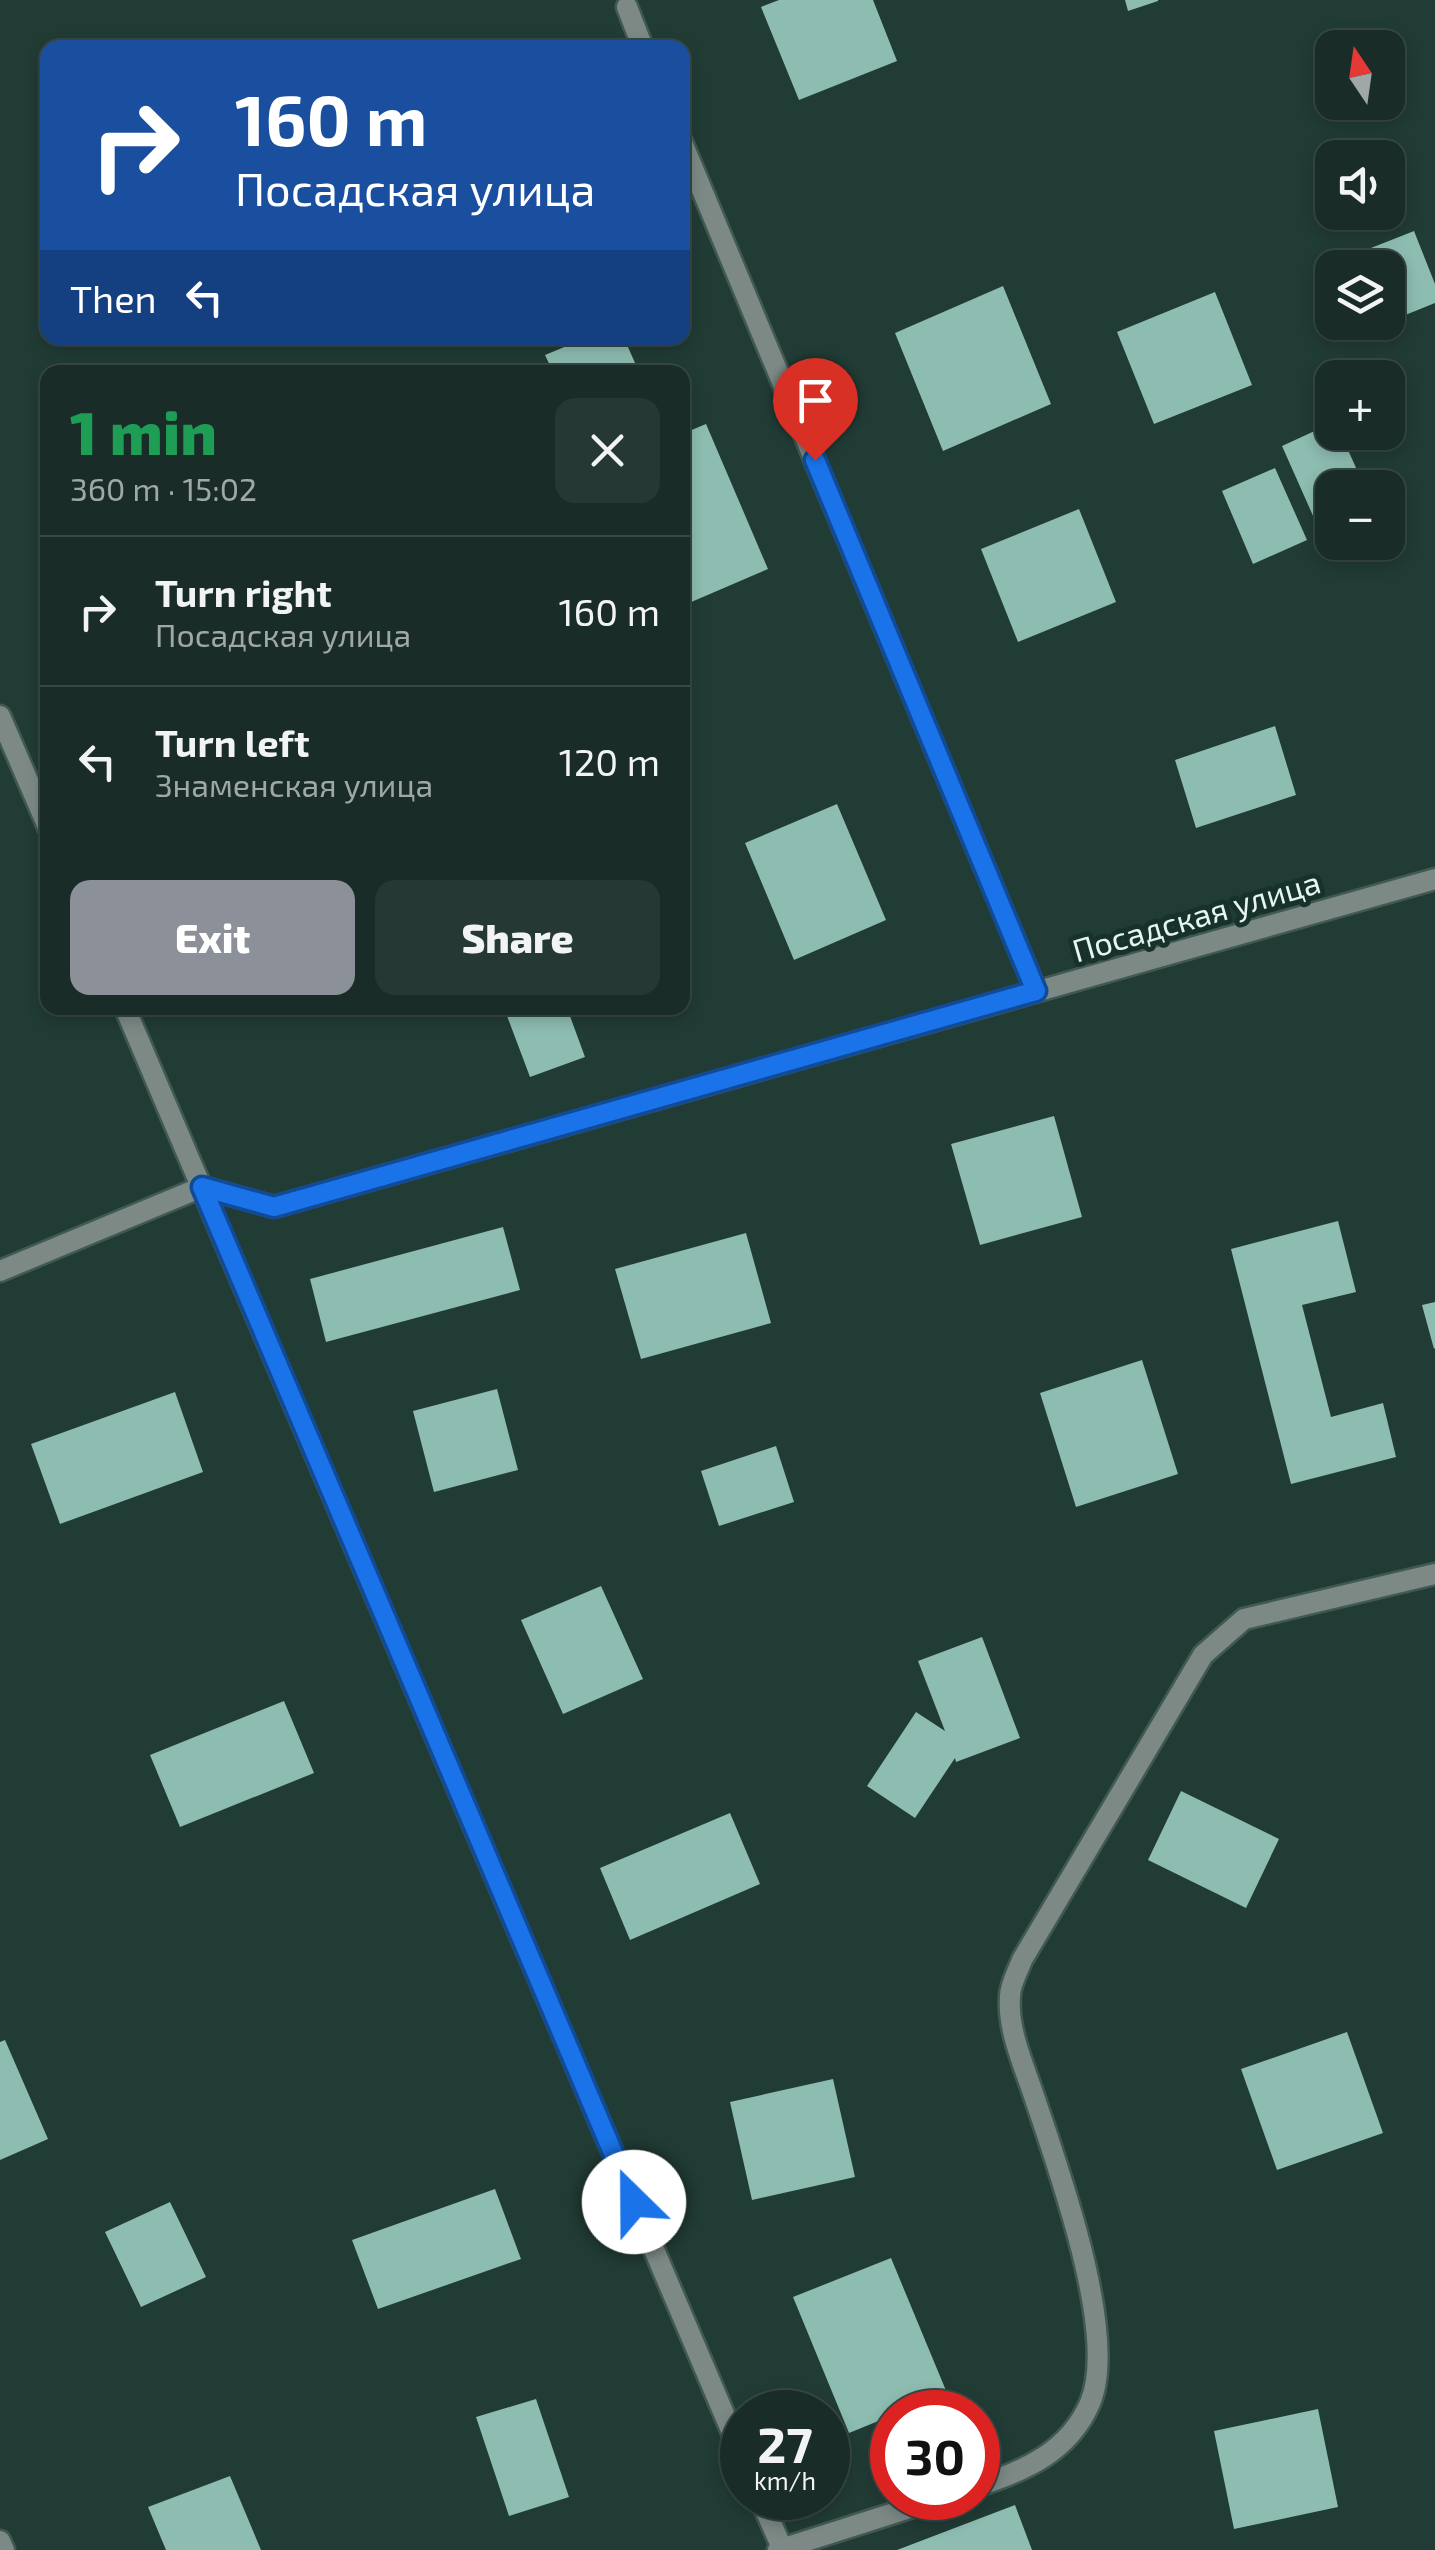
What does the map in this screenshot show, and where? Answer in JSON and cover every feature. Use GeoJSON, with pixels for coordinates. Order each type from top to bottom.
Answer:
{"type":"FeatureCollection","features":[{"type":"Feature","properties":{"kind":"street"},"geometry":{"type":"LineString","coordinates":[[626,7],[640,40]]}},
{"type":"Feature","properties":{"kind":"street"},"geometry":{"type":"LineString","coordinates":[[690,161],[1036,991]]}},
{"type":"Feature","properties":{"kind":"street"},"geometry":{"type":"LineString","coordinates":[[0,716],[40,808]]}},
{"type":"Feature","properties":{"kind":"street","name":"Посадская улица"},"geometry":{"type":"LineString","coordinates":[[202,1187],[274,1207],[1435,879]]}},
{"type":"Feature","properties":{"kind":"street"},"geometry":{"type":"LineString","coordinates":[[128,1015],[720,2404]]}},
{"type":"Feature","properties":{"kind":"street"},"geometry":{"type":"LineString","coordinates":[[0,1271],[202,1187]]}},
{"type":"Feature","properties":{"kind":"street"},"geometry":{"type":"LineString","coordinates":[[1000,2479],[1028,2470],[1062,2444],[1091,2402],[1097,2348],[1083,2246],[1014,2034],[1010,1995],[1022,1960],[1203,1655],[1244,1619],[1435,1574]]}},
{"type":"Feature","properties":{"kind":"street"},"geometry":{"type":"LineString","coordinates":[[769,2520],[780,2549],[872,2520]]}},
{"type":"Feature","properties":{"kind":"street"},"geometry":{"type":"LineString","coordinates":[[0,2541],[4,2550]]}},
{"type":"Feature","properties":{"kind":"building"},"geometry":{"type":"Polygon","coordinates":[[[779,0],[873,0],[897,61],[799,100],[761,7],[779,0]]]}},
{"type":"Feature","properties":{"kind":"building"},"geometry":{"type":"Polygon","coordinates":[[[1125,0],[1158,0],[1158,1],[1128,11],[1125,0]]]}},
{"type":"Feature","properties":{"kind":"building"},"geometry":{"type":"Polygon","coordinates":[[[1414,231],[1435,284],[1435,303],[1405,315],[1405,250],[1366,250],[1414,231]]]}},
{"type":"Feature","properties":{"kind":"building"},"geometry":{"type":"Polygon","coordinates":[[[1003,286],[1051,404],[943,451],[895,333],[1003,286]]]}},
{"type":"Feature","properties":{"kind":"building"},"geometry":{"type":"Polygon","coordinates":[[[1215,292],[1252,385],[1154,424],[1117,332],[1215,292]]]}},
{"type":"Feature","properties":{"kind":"building"},"geometry":{"type":"Polygon","coordinates":[[[569,345],[627,345],[636,365],[550,365],[545,355],[569,345]]]}},
{"type":"Feature","properties":{"kind":"building"},"geometry":{"type":"Polygon","coordinates":[[[706,424],[768,569],[690,603],[690,431],[706,424]]]}},
{"type":"Feature","properties":{"kind":"building"},"geometry":{"type":"Polygon","coordinates":[[[1315,431],[1315,450],[1348,450],[1357,470],[1315,470],[1315,518],[1314,518],[1282,446],[1315,431]]]}},
{"type":"Feature","properties":{"kind":"building"},"geometry":{"type":"Polygon","coordinates":[[[1275,468],[1307,540],[1253,564],[1222,491],[1275,468]]]}},
{"type":"Feature","properties":{"kind":"building"},"geometry":{"type":"Polygon","coordinates":[[[1079,509],[1116,602],[1018,642],[981,549],[1079,509]]]}},
{"type":"Feature","properties":{"kind":"building"},"geometry":{"type":"Polygon","coordinates":[[[1275,726],[1296,795],[1196,828],[1175,760],[1275,726]]]}},
{"type":"Feature","properties":{"kind":"building"},"geometry":{"type":"Polygon","coordinates":[[[837,804],[886,920],[794,960],[745,843],[837,804]]]}},
{"type":"Feature","properties":{"kind":"building"},"geometry":{"type":"Polygon","coordinates":[[[507,1015],[570,1015],[585,1057],[530,1077],[507,1015]]]}},
{"type":"Feature","properties":{"kind":"building"},"geometry":{"type":"Polygon","coordinates":[[[1054,1116],[1082,1217],[980,1245],[951,1144],[1054,1116]]]}},
{"type":"Feature","properties":{"kind":"building"},"geometry":{"type":"Polygon","coordinates":[[[1338,1221],[1356,1292],[1302,1305],[1331,1417],[1383,1403],[1396,1457],[1291,1484],[1231,1249],[1338,1221]]]}},
{"type":"Feature","properties":{"kind":"building"},"geometry":{"type":"Polygon","coordinates":[[[503,1227],[520,1290],[326,1342],[310,1279],[503,1227]]]}},
{"type":"Feature","properties":{"kind":"building"},"geometry":{"type":"Polygon","coordinates":[[[746,1233],[771,1323],[641,1359],[615,1269],[746,1233]]]}},
{"type":"Feature","properties":{"kind":"building"},"geometry":{"type":"Polygon","coordinates":[[[1435,1302],[1435,1348],[1434,1349],[1422,1305],[1435,1302]]]}},
{"type":"Feature","properties":{"kind":"building"},"geometry":{"type":"Polygon","coordinates":[[[1142,1360],[1178,1474],[1076,1507],[1040,1393],[1142,1360]]]}},
{"type":"Feature","properties":{"kind":"building"},"geometry":{"type":"Polygon","coordinates":[[[497,1389],[518,1470],[434,1492],[413,1411],[497,1389]]]}},
{"type":"Feature","properties":{"kind":"building"},"geometry":{"type":"Polygon","coordinates":[[[175,1392],[203,1472],[60,1524],[31,1444],[175,1392]]]}},
{"type":"Feature","properties":{"kind":"building"},"geometry":{"type":"Polygon","coordinates":[[[776,1446],[794,1502],[719,1526],[701,1471],[776,1446]]]}},
{"type":"Feature","properties":{"kind":"building"},"geometry":{"type":"Polygon","coordinates":[[[601,1586],[643,1679],[563,1714],[521,1620],[601,1586]]]}},
{"type":"Feature","properties":{"kind":"building"},"geometry":{"type":"Polygon","coordinates":[[[982,1637],[1020,1738],[956,1762],[955,1758],[915,1818],[867,1786],[916,1712],[945,1731],[918,1661],[982,1637]]]}},
{"type":"Feature","properties":{"kind":"building"},"geometry":{"type":"Polygon","coordinates":[[[284,1701],[314,1773],[180,1827],[150,1755],[284,1701]]]}},
{"type":"Feature","properties":{"kind":"building"},"geometry":{"type":"Polygon","coordinates":[[[1181,1791],[1279,1839],[1246,1908],[1148,1860],[1181,1791]]]}},
{"type":"Feature","properties":{"kind":"building"},"geometry":{"type":"Polygon","coordinates":[[[730,1813],[760,1884],[630,1940],[600,1868],[730,1813]]]}},
{"type":"Feature","properties":{"kind":"building"},"geometry":{"type":"Polygon","coordinates":[[[1347,2032],[1383,2133],[1277,2170],[1241,2069],[1347,2032]]]}},
{"type":"Feature","properties":{"kind":"building"},"geometry":{"type":"Polygon","coordinates":[[[5,2040],[48,2139],[0,2160],[0,2042],[5,2040]]]}},
{"type":"Feature","properties":{"kind":"building"},"geometry":{"type":"Polygon","coordinates":[[[833,2079],[855,2177],[752,2200],[730,2102],[833,2079]]]}},
{"type":"Feature","properties":{"kind":"building"},"geometry":{"type":"Polygon","coordinates":[[[495,2189],[521,2259],[378,2309],[352,2240],[495,2189]]]}},
{"type":"Feature","properties":{"kind":"building"},"geometry":{"type":"Polygon","coordinates":[[[170,2202],[206,2277],[141,2307],[105,2232],[170,2202]]]}},
{"type":"Feature","properties":{"kind":"building"},"geometry":{"type":"Polygon","coordinates":[[[891,2258],[946,2390],[870,2390],[870,2424],[850,2433],[850,2390],[831,2390],[793,2297],[891,2258]]]}},
{"type":"Feature","properties":{"kind":"building"},"geometry":{"type":"Polygon","coordinates":[[[536,2399],[569,2497],[509,2516],[476,2417],[536,2399]]]}},
{"type":"Feature","properties":{"kind":"building"},"geometry":{"type":"Polygon","coordinates":[[[1318,2409],[1338,2507],[1234,2529],[1214,2431],[1318,2409]]]}},
{"type":"Feature","properties":{"kind":"building"},"geometry":{"type":"Polygon","coordinates":[[[230,2476],[261,2550],[166,2550],[148,2507],[230,2476]]]}},
{"type":"Feature","properties":{"kind":"building"},"geometry":{"type":"Polygon","coordinates":[[[1015,2505],[1032,2550],[897,2550],[976,2520],[1000,2520],[1000,2511],[1015,2505]]]}},
{"type":"Feature","properties":{"kind":"route"},"geometry":{"type":"LineString","coordinates":[[634,2202],[202,1187],[274,1207],[1036,991],[815,460]]}}]}
